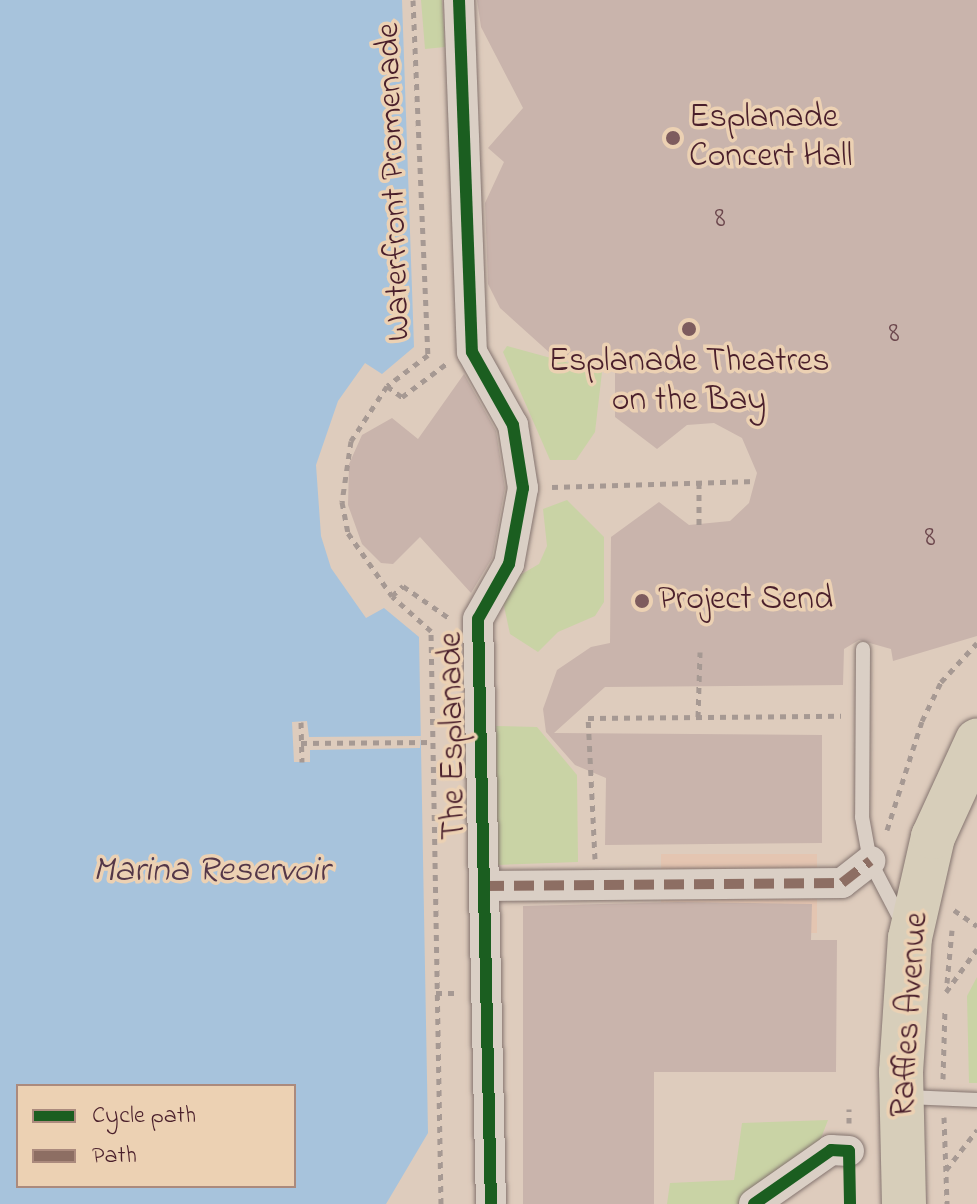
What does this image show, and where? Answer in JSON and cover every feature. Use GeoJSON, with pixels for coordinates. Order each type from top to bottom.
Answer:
{"type":"FeatureCollection","features":[{"type":"Feature","properties":{"kind":"main road","name":"Raffles Avenue"},"geometry":{"type":"LineString","coordinates":[[904,1204],[923,1098],[910,938],[933,837],[977,741]]}},
{"type":"Feature","properties":{"kind":"street","name":"The Esplanade"},"geometry":{"type":"LineString","coordinates":[[459,0],[472,352],[513,425],[523,488],[509,564],[478,619],[491,1204]]}},
{"type":"Feature","properties":{"kind":"street","name":"The Esplanade"},"geometry":{"type":"LineString","coordinates":[[484,886],[842,883],[870,861]]}},
{"type":"Feature","properties":{"kind":"street"},"geometry":{"type":"LineString","coordinates":[[754,1204],[831,1150],[849,1151]]}},
{"type":"Feature","properties":{"kind":"lane"},"geometry":{"type":"LineString","coordinates":[[863,649],[862,817],[870,861],[910,938]]}},
{"type":"Feature","properties":{"kind":"lane"},"geometry":{"type":"LineString","coordinates":[[923,1098],[977,1100]]}},
{"type":"Feature","properties":{"kind":"path"},"geometry":{"type":"LineString","coordinates":[[387,386],[351,441],[342,502],[348,533],[392,596],[431,631],[441,1204]]}},
{"type":"Feature","properties":{"kind":"path"},"geometry":{"type":"LineString","coordinates":[[523,488],[756,481]]}},
{"type":"Feature","properties":{"kind":"path"},"geometry":{"type":"LineString","coordinates":[[699,483],[699,527]]}},
{"type":"Feature","properties":{"kind":"path"},"geometry":{"type":"LineString","coordinates":[[392,596],[403,586],[452,620],[478,619]]}},
{"type":"Feature","properties":{"kind":"path"},"geometry":{"type":"LineString","coordinates":[[870,861],[934,695],[977,643]]}},
{"type":"Feature","properties":{"kind":"path"},"geometry":{"type":"LineString","coordinates":[[698,717],[700,652]]}},
{"type":"Feature","properties":{"kind":"path"},"geometry":{"type":"LineString","coordinates":[[595,885],[588,718],[862,716]]}},
{"type":"Feature","properties":{"kind":"path"},"geometry":{"type":"LineString","coordinates":[[301,722],[302,762]]}},
{"type":"Feature","properties":{"kind":"path"},"geometry":{"type":"LineString","coordinates":[[301,743],[432,742]]}},
{"type":"Feature","properties":{"kind":"path"},"geometry":{"type":"LineString","coordinates":[[947,1204],[945,1171],[923,1098],[946,992],[956,899]]}},
{"type":"Feature","properties":{"kind":"path"},"geometry":{"type":"LineString","coordinates":[[954,910],[977,926]]}},
{"type":"Feature","properties":{"kind":"path"},"geometry":{"type":"LineString","coordinates":[[946,992],[977,949]]}},
{"type":"Feature","properties":{"kind":"path"},"geometry":{"type":"LineString","coordinates":[[945,1171],[977,1130]]}},
{"type":"Feature","properties":{"kind":"shaded area"},"geometry":{"type":"Polygon","coordinates":[[[661,854],[817,854],[817,933],[661,933],[661,854]]]}},
{"type":"Feature","properties":{"kind":"green space"},"geometry":{"type":"Polygon","coordinates":[[[421,0],[442,0],[445,47],[425,49],[421,0]]]}},
{"type":"Feature","properties":{"kind":"green space"},"geometry":{"type":"Polygon","coordinates":[[[507,346],[602,372],[595,432],[576,460],[550,460],[503,352],[507,346]]]}},
{"type":"Feature","properties":{"kind":"green space"},"geometry":{"type":"Polygon","coordinates":[[[567,500],[604,537],[604,602],[595,616],[558,632],[538,652],[510,634],[502,597],[508,582],[539,564],[547,546],[543,509],[567,500]]]}},
{"type":"Feature","properties":{"kind":"green space"},"geometry":{"type":"Polygon","coordinates":[[[496,726],[537,727],[577,775],[578,862],[497,865],[496,726]]]}},
{"type":"Feature","properties":{"kind":"green space"},"geometry":{"type":"Polygon","coordinates":[[[977,977],[977,1083],[969,1083],[967,996],[977,977]]]}},
{"type":"Feature","properties":{"kind":"green space"},"geometry":{"type":"Polygon","coordinates":[[[828,1120],[818,1146],[745,1204],[667,1204],[670,1183],[734,1180],[742,1123],[828,1120]]]}},
{"type":"Feature","properties":{"kind":"water","name":"Marina Reservoir"},"geometry":{"type":"Polygon","coordinates":[[[0,0],[402,0],[414,347],[382,374],[365,363],[338,401],[316,465],[321,536],[331,568],[366,618],[384,608],[419,637],[428,1133],[386,1204],[0,1204],[0,0]]]}},
{"type":"Feature","properties":{"kind":"pier"},"geometry":{"type":"Polygon","coordinates":[[[307,721],[309,737],[421,736],[420,748],[310,750],[310,762],[294,762],[292,722],[307,721]]]}},
{"type":"Feature","properties":{"kind":"building"},"geometry":{"type":"Polygon","coordinates":[[[477,0],[977,0],[977,636],[893,661],[891,649],[859,640],[844,649],[843,685],[605,687],[554,733],[822,735],[822,843],[605,845],[606,778],[575,765],[546,732],[543,709],[557,670],[591,647],[610,643],[611,537],[659,502],[689,525],[730,521],[749,503],[757,473],[742,438],[714,423],[687,425],[657,449],[615,417],[615,370],[551,354],[500,308],[488,284],[485,203],[504,162],[488,148],[523,108],[481,27],[477,0]]]}},
{"type":"Feature","properties":{"kind":"building"},"geometry":{"type":"Polygon","coordinates":[[[464,374],[496,431],[505,488],[492,558],[471,593],[420,537],[393,564],[381,563],[362,544],[348,505],[349,464],[362,435],[392,418],[418,439],[464,374]]]}},
{"type":"Feature","properties":{"kind":"building"},"geometry":{"type":"Polygon","coordinates":[[[679,902],[812,904],[811,940],[837,940],[836,1072],[654,1072],[654,1204],[523,1204],[523,906],[679,902]]]}},
{"type":"Feature","properties":{"kind":"marked path"},"geometry":{"type":"LineString","coordinates":[[484,886],[842,883],[870,861]]}},
{"type":"Feature","properties":{"kind":"cycle path"},"geometry":{"type":"LineString","coordinates":[[459,0],[472,352],[513,425],[523,488],[509,564],[478,619],[491,1204]]}},
{"type":"Feature","properties":{"kind":"cycle path"},"geometry":{"type":"LineString","coordinates":[[754,1204],[831,1150],[849,1151],[850,1204]]}},
{"type":"Feature","properties":{"kind":"place","name":"Esplanade Concert Hall"},"geometry":{"type":"Point","coordinates":[673,138]}},
{"type":"Feature","properties":{"kind":"place","name":"Esplanade Theatres on the Bay"},"geometry":{"type":"Point","coordinates":[689,329]}},
{"type":"Feature","properties":{"kind":"place","name":"Project Send"},"geometry":{"type":"Point","coordinates":[642,601]}}]}
